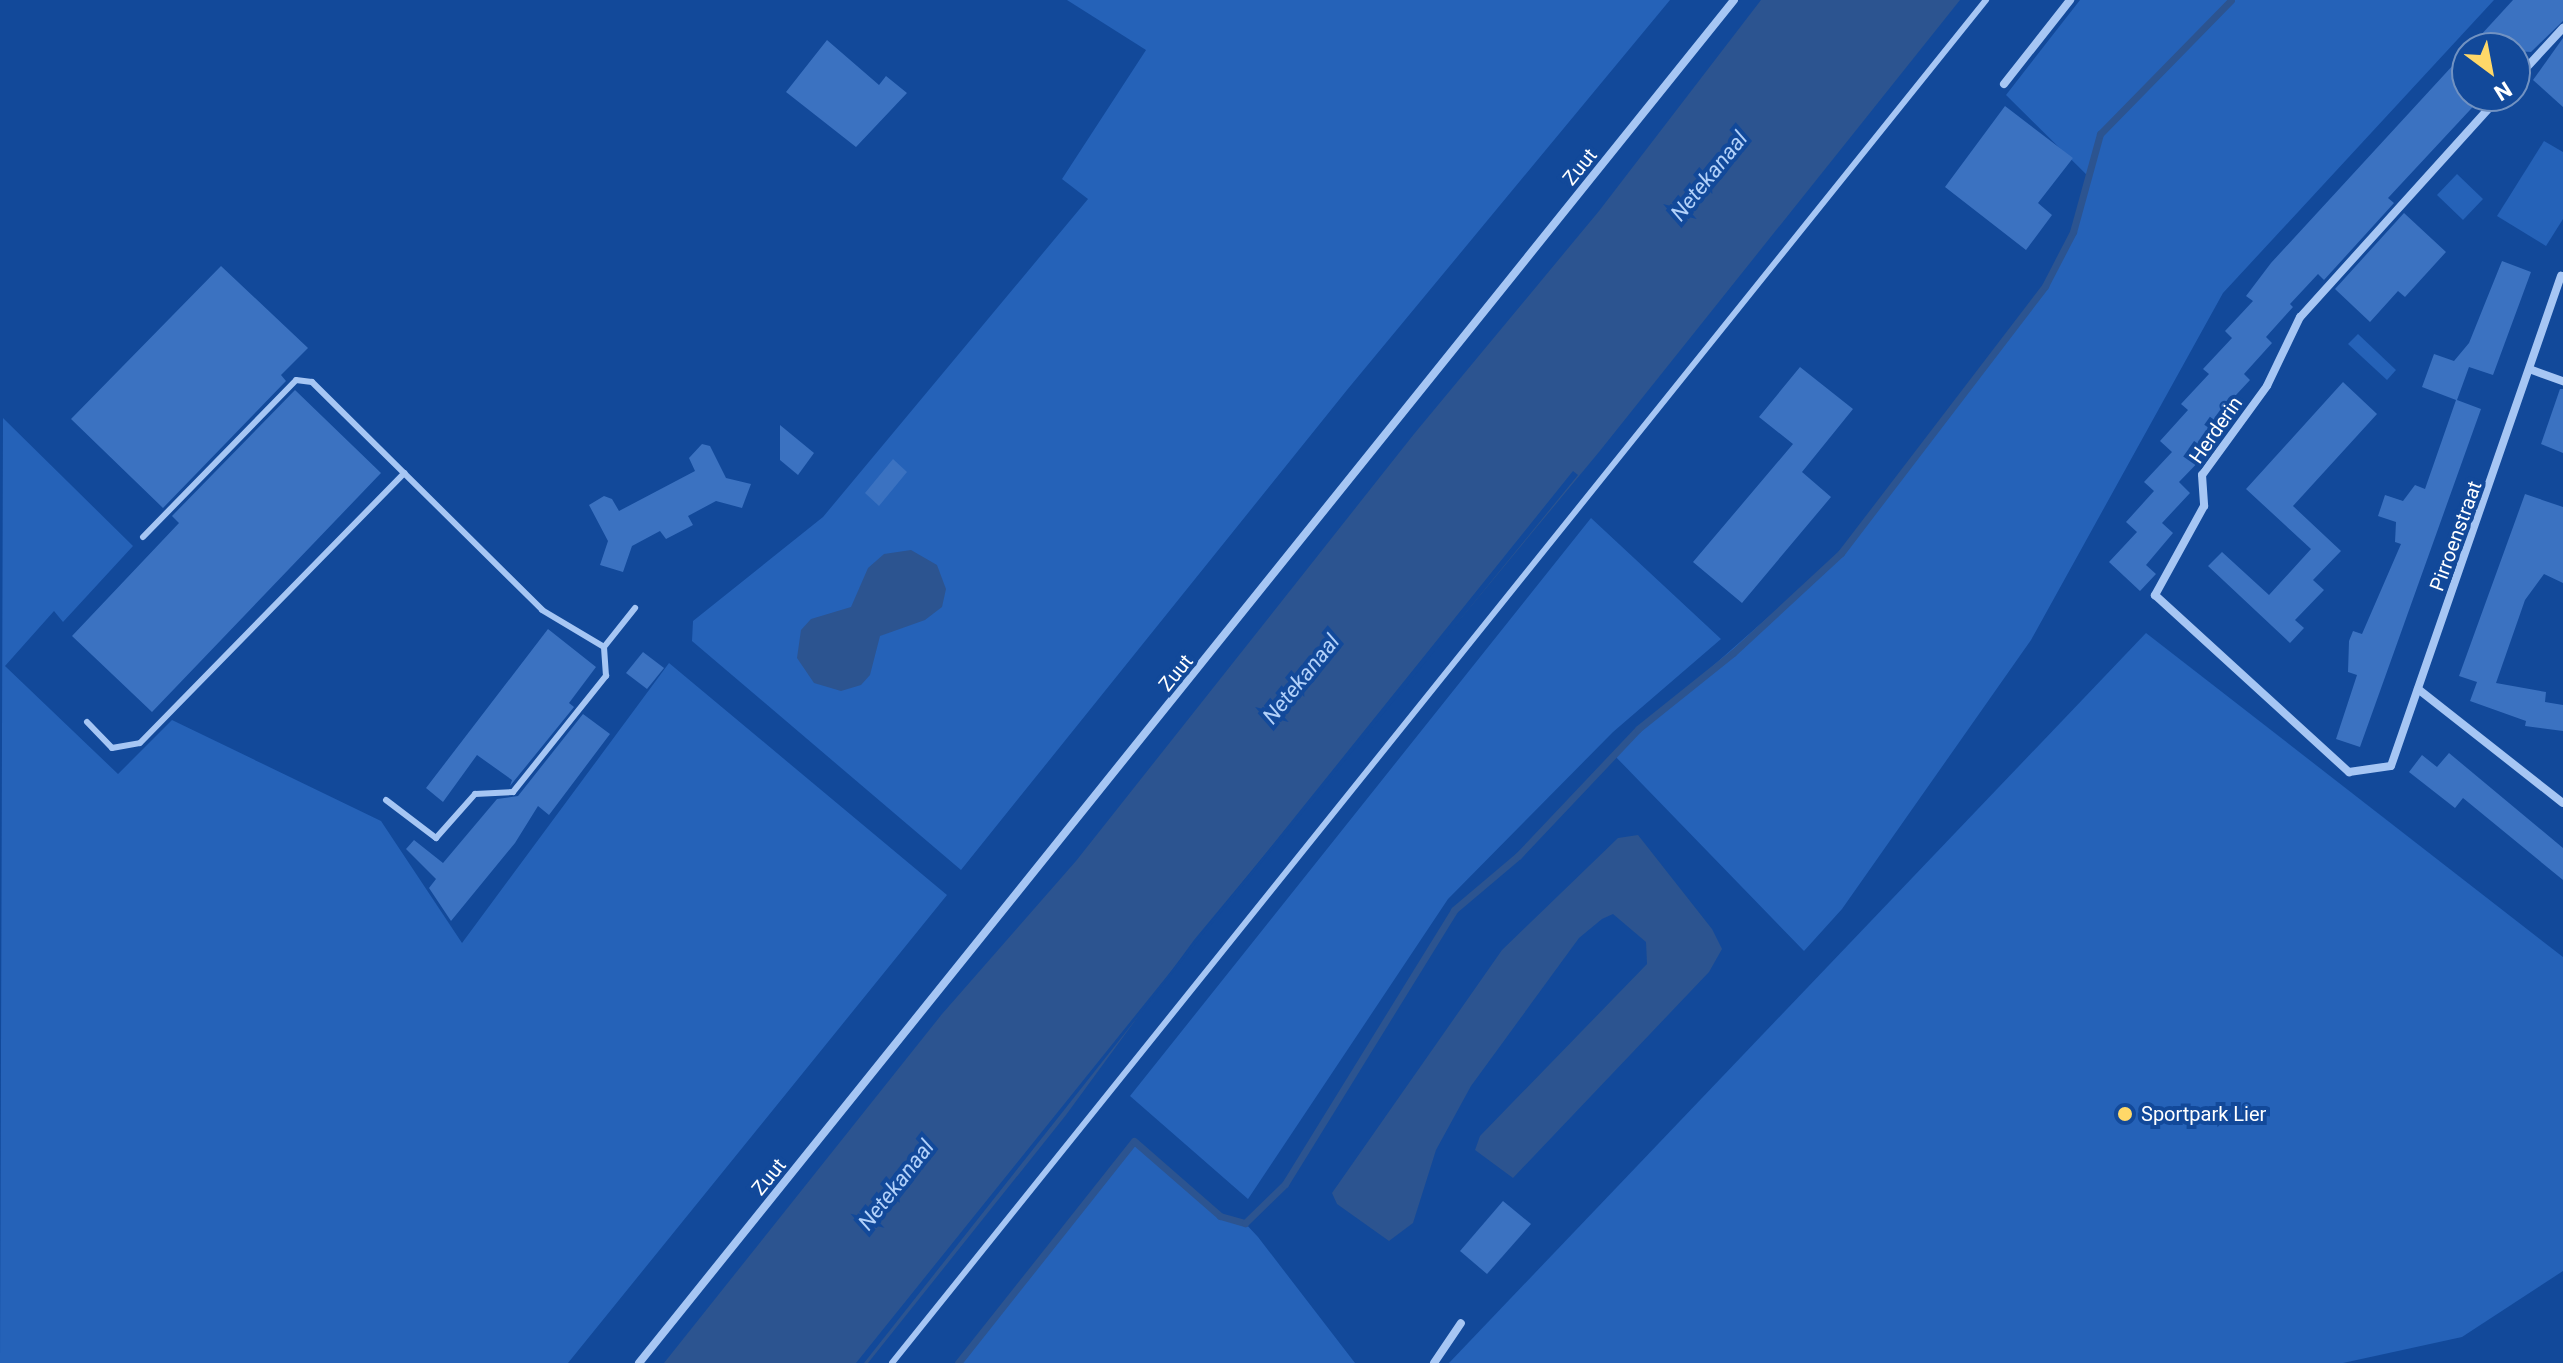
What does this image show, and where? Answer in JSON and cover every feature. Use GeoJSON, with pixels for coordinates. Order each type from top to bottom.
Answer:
{"type":"FeatureCollection","features":[{"type":"Feature","properties":{"kind":"street","name":"Zuut"},"geometry":{"type":"LineString","coordinates":[[639,1363],[1734,0]]}},
{"type":"Feature","properties":{"kind":"street"},"geometry":{"type":"LineString","coordinates":[[2004,84],[2070,0]]}},
{"type":"Feature","properties":{"kind":"street"},"geometry":{"type":"LineString","coordinates":[[2531,63],[2563,28]]}},
{"type":"Feature","properties":{"kind":"street","name":"Herderin"},"geometry":{"type":"LineString","coordinates":[[2349,772],[2155,595],[2204,506],[2202,475],[2267,386],[2300,317],[2486,112]]}},
{"type":"Feature","properties":{"kind":"street","name":"Pirroenstraat"},"geometry":{"type":"LineString","coordinates":[[2349,772],[2391,766],[2532,370],[2561,276]]}},
{"type":"Feature","properties":{"kind":"street"},"geometry":{"type":"LineString","coordinates":[[2532,370],[2563,381]]}},
{"type":"Feature","properties":{"kind":"street"},"geometry":{"type":"LineString","coordinates":[[2418,689],[2563,803]]}},
{"type":"Feature","properties":{"kind":"street"},"geometry":{"type":"LineString","coordinates":[[1434,1363],[1461,1323]]}},
{"type":"Feature","properties":{"kind":"lane"},"geometry":{"type":"LineString","coordinates":[[892,1363],[1986,0]]}},
{"type":"Feature","properties":{"kind":"lane"},"geometry":{"type":"LineString","coordinates":[[143,537],[296,380],[312,382],[542,610],[604,647]]}},
{"type":"Feature","properties":{"kind":"lane"},"geometry":{"type":"LineString","coordinates":[[87,722],[112,748],[140,743],[404,473]]}},
{"type":"Feature","properties":{"kind":"lane"},"geometry":{"type":"LineString","coordinates":[[386,800],[436,838],[475,794],[513,792],[606,676],[604,647],[635,608]]}},
{"type":"Feature","properties":{"kind":"shaded area"},"geometry":{"type":"Polygon","coordinates":[[[1067,0],[1670,0],[1347,390],[961,870],[692,641],[693,621],[823,517],[1088,199],[1062,179],[1146,50],[1067,0]]]}},
{"type":"Feature","properties":{"kind":"shaded area"},"geometry":{"type":"Polygon","coordinates":[[[2080,0],[2494,0],[2464,32],[2451,32],[2451,46],[2223,293],[2031,640],[1842,909],[1804,951],[1613,754],[1841,553],[2045,286],[2073,232],[2091,179],[2006,95],[2080,0]]]}},
{"type":"Feature","properties":{"kind":"shaded area"},"geometry":{"type":"Polygon","coordinates":[[[2544,141],[2563,152],[2563,219],[2546,246],[2497,216],[2544,141]]]}},
{"type":"Feature","properties":{"kind":"shaded area"},"geometry":{"type":"Polygon","coordinates":[[[2457,174],[2483,199],[2463,220],[2437,195],[2457,174]]]}},
{"type":"Feature","properties":{"kind":"shaded area"},"geometry":{"type":"Polygon","coordinates":[[[2358,334],[2396,370],[2387,380],[2348,344],[2358,334]]]}},
{"type":"Feature","properties":{"kind":"shaded area"},"geometry":{"type":"Polygon","coordinates":[[[3,418],[133,546],[63,622],[54,611],[5,666],[118,774],[172,720],[381,821],[462,943],[669,663],[947,895],[568,1363],[0,1363],[3,418]]]}},
{"type":"Feature","properties":{"kind":"shaded area"},"geometry":{"type":"Polygon","coordinates":[[[1591,518],[1721,639],[1613,732],[1448,899],[1248,1199],[1130,1096],[1591,518]]]}},
{"type":"Feature","properties":{"kind":"shaded area","name":"Sportpark Lier"},"geometry":{"type":"Polygon","coordinates":[[[2146,633],[2563,957],[2563,1271],[2462,1337],[2343,1363],[1449,1363],[2146,633]]]}},
{"type":"Feature","properties":{"kind":"shaded area"},"geometry":{"type":"Polygon","coordinates":[[[1134,1141],[1220,1216],[1245,1223],[1355,1363],[958,1363],[1134,1141]]]}},
{"type":"Feature","properties":{"kind":"water","name":"Netekanaal"},"geometry":{"type":"Polygon","coordinates":[[[1761,0],[1960,0],[1599,452],[1194,940],[1066,1115],[868,1363],[664,1363],[942,1014],[1076,861],[1414,434],[1599,211],[1761,0]]]}},
{"type":"Feature","properties":{"kind":"water"},"geometry":{"type":"Polygon","coordinates":[[[911,550],[937,565],[946,589],[942,607],[925,620],[880,636],[870,675],[861,685],[841,691],[814,683],[797,658],[801,630],[811,619],[851,607],[868,568],[884,554],[911,550]]]}},
{"type":"Feature","properties":{"kind":"water"},"geometry":{"type":"Polygon","coordinates":[[[1638,835],[1712,929],[1722,949],[1709,972],[1513,1178],[1475,1150],[1480,1136],[1647,964],[1646,942],[1613,914],[1579,938],[1471,1086],[1436,1150],[1413,1223],[1389,1241],[1337,1204],[1332,1193],[1502,950],[1618,838],[1638,835]]]}},
{"type":"Feature","properties":{"kind":"pier"},"geometry":{"type":"Polygon","coordinates":[[[1573,471],[1578,475],[1197,942],[864,1363],[856,1363],[1573,471]]]}},
{"type":"Feature","properties":{"kind":"building"},"geometry":{"type":"Polygon","coordinates":[[[2513,0],[2563,0],[2563,21],[2531,52],[2531,32],[2484,32],[2513,0]]]}},
{"type":"Feature","properties":{"kind":"building"},"geometry":{"type":"Polygon","coordinates":[[[2563,38],[2563,107],[2533,80],[2563,38]]]}},
{"type":"Feature","properties":{"kind":"building"},"geometry":{"type":"Polygon","coordinates":[[[827,40],[879,85],[886,76],[907,93],[856,147],[786,92],[827,40]]]}},
{"type":"Feature","properties":{"kind":"building"},"geometry":{"type":"Polygon","coordinates":[[[2451,67],[2451,112],[2468,112],[2388,198],[2394,203],[2324,280],[2318,274],[2290,304],[2293,307],[2266,337],[2272,343],[2244,374],[2250,380],[2222,410],[2228,416],[2201,446],[2208,452],[2179,482],[2190,493],[2162,523],[2173,533],[2146,565],[2156,574],[2140,591],[2109,562],[2137,532],[2126,522],[2154,491],[2144,482],[2172,452],[2160,441],[2188,410],[2181,404],[2209,374],[2203,369],[2232,338],[2225,331],[2253,301],[2246,296],[2271,263],[2451,67]]]}},
{"type":"Feature","properties":{"kind":"building"},"geometry":{"type":"Polygon","coordinates":[[[2005,106],[2073,158],[2038,203],[2052,215],[2026,250],[1945,187],[2005,106]]]}},
{"type":"Feature","properties":{"kind":"building"},"geometry":{"type":"Polygon","coordinates":[[[2404,213],[2446,252],[2405,297],[2398,291],[2370,322],[2335,289],[2404,213]]]}},
{"type":"Feature","properties":{"kind":"building"},"geometry":{"type":"Polygon","coordinates":[[[2502,261],[2531,272],[2493,375],[2469,367],[2457,400],[2481,409],[2360,747],[2336,739],[2357,675],[2348,672],[2349,641],[2353,631],[2362,634],[2401,544],[2395,542],[2396,522],[2378,516],[2385,495],[2403,501],[2415,485],[2425,489],[2456,400],[2422,387],[2434,354],[2454,361],[2469,343],[2502,261]]]}},
{"type":"Feature","properties":{"kind":"building"},"geometry":{"type":"Polygon","coordinates":[[[221,266],[308,348],[281,375],[286,381],[163,508],[71,419],[221,266]]]}},
{"type":"Feature","properties":{"kind":"building"},"geometry":{"type":"Polygon","coordinates":[[[1800,367],[1853,409],[1802,472],[1831,497],[1742,603],[1693,562],[1793,444],[1759,417],[1800,367]]]}},
{"type":"Feature","properties":{"kind":"building"},"geometry":{"type":"Polygon","coordinates":[[[2343,382],[2377,414],[2293,506],[2341,551],[2313,580],[2324,590],[2295,620],[2304,628],[2290,643],[2208,566],[2222,552],[2269,595],[2311,549],[2246,489],[2343,382]]]}},
{"type":"Feature","properties":{"kind":"building"},"geometry":{"type":"Polygon","coordinates":[[[2560,389],[2563,389],[2563,453],[2541,444],[2560,389]]]}},
{"type":"Feature","properties":{"kind":"building"},"geometry":{"type":"Polygon","coordinates":[[[295,390],[381,473],[152,712],[72,636],[179,523],[172,516],[295,390]]]}},
{"type":"Feature","properties":{"kind":"building"},"geometry":{"type":"Polygon","coordinates":[[[780,425],[814,453],[798,475],[780,460],[780,425]]]}},
{"type":"Feature","properties":{"kind":"building"},"geometry":{"type":"Polygon","coordinates":[[[702,444],[710,446],[726,478],[751,484],[742,508],[716,501],[688,516],[693,525],[666,539],[660,531],[632,546],[623,572],[600,565],[608,541],[589,505],[604,496],[612,499],[619,511],[695,471],[689,458],[702,444]]]}},
{"type":"Feature","properties":{"kind":"building"},"geometry":{"type":"Polygon","coordinates":[[[893,459],[907,472],[879,506],[865,493],[893,459]]]}},
{"type":"Feature","properties":{"kind":"building"},"geometry":{"type":"Polygon","coordinates":[[[2525,494],[2563,507],[2563,583],[2544,574],[2525,600],[2496,683],[2546,692],[2545,702],[2563,705],[2563,731],[2525,726],[2526,721],[2470,701],[2477,682],[2459,676],[2525,494]]]}},
{"type":"Feature","properties":{"kind":"building"},"geometry":{"type":"Polygon","coordinates":[[[548,629],[596,667],[569,703],[574,707],[510,786],[512,780],[477,755],[443,802],[426,788],[548,629]]]}},
{"type":"Feature","properties":{"kind":"building"},"geometry":{"type":"Polygon","coordinates":[[[643,652],[664,668],[647,689],[626,673],[643,652]]]}},
{"type":"Feature","properties":{"kind":"building"},"geometry":{"type":"Polygon","coordinates":[[[583,714],[610,734],[549,815],[538,806],[515,843],[451,921],[429,888],[436,879],[406,849],[414,840],[443,863],[497,799],[518,796],[583,714]]]}},
{"type":"Feature","properties":{"kind":"building"},"geometry":{"type":"Polygon","coordinates":[[[2449,753],[2563,848],[2563,880],[2463,798],[2455,808],[2409,772],[2422,755],[2437,767],[2449,753]]]}},
{"type":"Feature","properties":{"kind":"building"},"geometry":{"type":"Polygon","coordinates":[[[1503,1201],[1531,1224],[1487,1274],[1460,1251],[1503,1201]]]}},
{"type":"Feature","properties":{"kind":"waterway"},"geometry":{"type":"LineString","coordinates":[[958,1363],[1134,1141],[1220,1216],[1245,1223],[1285,1184],[1454,910],[1518,856],[1638,729],[1733,653],[1841,553],[2045,286],[2073,232],[2100,134],[2231,0]]}},
{"type":"Feature","properties":{"kind":"place","name":"Sportpark Lier"},"geometry":{"type":"Point","coordinates":[2125,1114]}}]}
